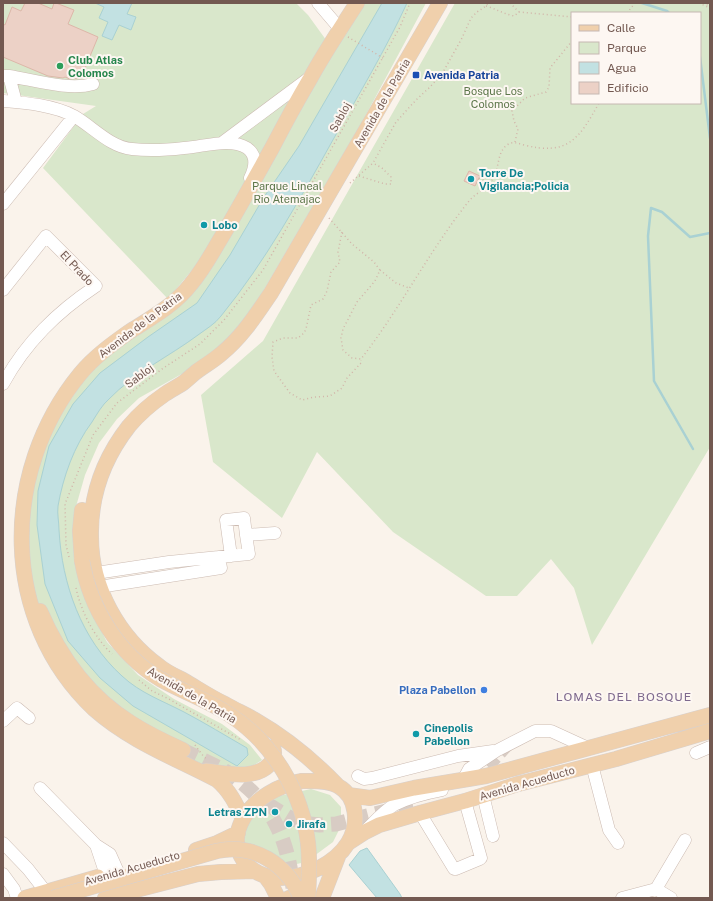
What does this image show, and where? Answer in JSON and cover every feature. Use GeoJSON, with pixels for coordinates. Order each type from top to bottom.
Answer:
{"type":"FeatureCollection","features":[{"type":"Feature","properties":{"kind":"main road","name":"Avenida de la Patria"},"geometry":{"type":"LineString","coordinates":[[243,819],[226,788],[217,780],[146,745],[122,731],[93,708],[74,689],[57,667],[40,638],[27,604],[20,555],[20,512],[28,475],[44,433],[63,397],[81,373],[100,354],[127,333],[172,303],[190,286],[204,267],[231,222],[311,77],[344,34],[357,3]]}},
{"type":"Feature","properties":{"kind":"main road","name":"Avenida de la Patria"},"geometry":{"type":"LineString","coordinates":[[343,790],[314,761],[295,746],[254,719],[225,705],[160,667],[138,650],[122,629],[108,606],[97,580],[91,546],[93,504],[98,483],[106,463],[116,444],[131,424],[147,408],[221,354],[238,338],[258,313],[440,3]]}},
{"type":"Feature","properties":{"kind":"main road","name":"Avenida de la Patria"},"geometry":{"type":"LineString","coordinates":[[195,373],[180,378],[143,402],[128,416],[113,434],[100,454],[89,479],[83,506],[76,560],[97,610],[126,651],[143,667],[160,679],[218,707],[236,719],[254,734],[277,761],[287,778],[297,801],[306,829],[308,898]]}},
{"type":"Feature","properties":{"kind":"main road","name":"Avenida de la Patria"},"geometry":{"type":"LineString","coordinates":[[20,555],[34,596],[47,626],[69,663],[82,680],[108,706],[130,723],[153,736],[187,746]]}},
{"type":"Feature","properties":{"kind":"main road"},"geometry":{"type":"LineString","coordinates":[[199,771],[238,775],[259,772],[266,768],[275,753],[273,746],[259,730],[225,705]]}},
{"type":"Feature","properties":{"kind":"main road","name":"Avenida Acueducto"},"geometry":{"type":"LineString","coordinates":[[343,790],[370,798],[414,788],[458,784],[710,715]]}},
{"type":"Feature","properties":{"kind":"main road","name":"Avenida Acueducto"},"geometry":{"type":"LineString","coordinates":[[344,849],[365,832],[419,808],[465,801],[518,784],[592,765],[710,731]]}},
{"type":"Feature","properties":{"kind":"main road"},"geometry":{"type":"LineString","coordinates":[[419,808],[617,751],[670,743]]}},
{"type":"Feature","properties":{"kind":"main road"},"geometry":{"type":"LineString","coordinates":[[278,898],[271,884],[247,865],[242,858],[239,848],[238,833],[243,819],[257,802],[264,797],[280,787],[292,783],[315,780],[327,782],[343,790],[354,810],[355,822],[353,832],[322,898]]}},
{"type":"Feature","properties":{"kind":"main road","name":"Avenida Acueducto"},"geometry":{"type":"LineString","coordinates":[[25,898],[49,895],[112,873],[205,847],[238,833]]}},
{"type":"Feature","properties":{"kind":"main road"},"geometry":{"type":"LineString","coordinates":[[49,895],[218,851],[236,849],[258,854],[279,866],[291,879],[301,898]]}},
{"type":"Feature","properties":{"kind":"main road"},"geometry":{"type":"LineString","coordinates":[[260,874],[282,878],[305,874],[330,862],[344,849]]}},
{"type":"Feature","properties":{"kind":"main road","name":"Avenida Acueducto"},"geometry":{"type":"LineString","coordinates":[[105,898],[198,874],[221,872],[260,874]]}},
{"type":"Feature","properties":{"kind":"main road"},"geometry":{"type":"LineString","coordinates":[[289,898],[300,895],[308,898]]}},
{"type":"Feature","properties":{"kind":"street"},"geometry":{"type":"LineString","coordinates":[[318,3],[344,34]]}},
{"type":"Feature","properties":{"kind":"street"},"geometry":{"type":"LineString","coordinates":[[16,102],[6,76],[57,84],[84,86],[93,84]]}},
{"type":"Feature","properties":{"kind":"street"},"geometry":{"type":"LineString","coordinates":[[223,142],[311,77]]}},
{"type":"Feature","properties":{"kind":"street"},"geometry":{"type":"LineString","coordinates":[[3,100],[35,104],[60,110],[74,116],[112,143],[131,149],[186,148],[223,142],[247,148],[252,153],[255,161],[255,168],[231,222]]}},
{"type":"Feature","properties":{"kind":"street"},"geometry":{"type":"LineString","coordinates":[[3,204],[74,116]]}},
{"type":"Feature","properties":{"kind":"street","name":"El Prado"},"geometry":{"type":"LineString","coordinates":[[3,290],[46,236],[96,286],[77,299],[36,335],[3,384]]}},
{"type":"Feature","properties":{"kind":"street"},"geometry":{"type":"LineString","coordinates":[[97,580],[169,562],[225,557],[249,554],[244,518],[226,520],[225,557],[221,568],[171,576],[97,580]]}},
{"type":"Feature","properties":{"kind":"street"},"geometry":{"type":"LineString","coordinates":[[246,535],[275,533]]}},
{"type":"Feature","properties":{"kind":"street"},"geometry":{"type":"LineString","coordinates":[[169,562],[171,576]]}},
{"type":"Feature","properties":{"kind":"street"},"geometry":{"type":"LineString","coordinates":[[3,721],[17,708],[28,718]]}},
{"type":"Feature","properties":{"kind":"street"},"geometry":{"type":"LineString","coordinates":[[365,832],[380,816],[394,805],[458,784],[469,769],[496,751],[535,731],[551,731],[588,748]]}},
{"type":"Feature","properties":{"kind":"street"},"geometry":{"type":"LineString","coordinates":[[696,753],[710,747]]}},
{"type":"Feature","properties":{"kind":"street"},"geometry":{"type":"LineString","coordinates":[[358,776],[364,779],[372,778],[458,756],[496,751]]}},
{"type":"Feature","properties":{"kind":"street"},"geometry":{"type":"LineString","coordinates":[[592,765],[609,830],[618,843]]}},
{"type":"Feature","properties":{"kind":"street"},"geometry":{"type":"LineString","coordinates":[[40,788],[96,846],[110,854],[112,873]]}},
{"type":"Feature","properties":{"kind":"street"},"geometry":{"type":"LineString","coordinates":[[483,795],[493,836]]}},
{"type":"Feature","properties":{"kind":"street"},"geometry":{"type":"LineString","coordinates":[[419,808],[456,869],[480,860],[481,858],[465,801]]}},
{"type":"Feature","properties":{"kind":"street"},"geometry":{"type":"LineString","coordinates":[[622,898],[656,889],[685,840]]}},
{"type":"Feature","properties":{"kind":"street"},"geometry":{"type":"LineString","coordinates":[[3,842],[49,895]]}},
{"type":"Feature","properties":{"kind":"street"},"geometry":{"type":"LineString","coordinates":[[3,874],[14,889],[17,898]]}},
{"type":"Feature","properties":{"kind":"street"},"geometry":{"type":"LineString","coordinates":[[656,889],[671,898]]}},
{"type":"Feature","properties":{"kind":"path","name":"Sabloj"},"geometry":{"type":"LineString","coordinates":[[76,560],[66,545],[65,504],[93,435],[118,403],[162,369],[200,344],[224,320],[263,270],[383,58],[400,27],[410,3]]}},
{"type":"Feature","properties":{"kind":"path"},"geometry":{"type":"LineString","coordinates":[[347,188],[351,182],[373,163],[396,122],[442,74],[451,60],[471,18],[488,3]]}},
{"type":"Feature","properties":{"kind":"path"},"geometry":{"type":"LineString","coordinates":[[510,3],[519,12],[571,18]]}},
{"type":"Feature","properties":{"kind":"path"},"geometry":{"type":"LineString","coordinates":[[628,12],[635,3]]}},
{"type":"Feature","properties":{"kind":"path"},"geometry":{"type":"LineString","coordinates":[[699,3],[710,7]]}},
{"type":"Feature","properties":{"kind":"path"},"geometry":{"type":"LineString","coordinates":[[703,3],[710,7]]}},
{"type":"Feature","properties":{"kind":"path"},"geometry":{"type":"LineString","coordinates":[[486,6],[496,8],[503,13],[514,16],[519,12]]}},
{"type":"Feature","properties":{"kind":"path"},"geometry":{"type":"LineString","coordinates":[[344,34],[383,58]]}},
{"type":"Feature","properties":{"kind":"path"},"geometry":{"type":"LineString","coordinates":[[515,142],[518,129],[514,121],[512,110],[525,98],[546,92],[549,87],[550,68],[571,42]]}},
{"type":"Feature","properties":{"kind":"path"},"geometry":{"type":"LineString","coordinates":[[342,232],[338,252],[340,262],[332,272],[327,291],[323,299],[311,305],[304,333],[298,338],[283,338],[273,342],[274,371],[290,393],[302,400],[330,396],[342,388],[347,378],[361,363],[361,359],[374,343],[409,288],[470,200],[490,183],[496,173],[500,150],[508,144],[515,142],[540,149],[560,148],[572,142],[587,124],[598,104]]}},
{"type":"Feature","properties":{"kind":"path"},"geometry":{"type":"LineString","coordinates":[[358,176],[385,184],[391,184],[391,177],[382,168],[373,163]]}},
{"type":"Feature","properties":{"kind":"path"},"geometry":{"type":"LineString","coordinates":[[479,178],[490,183]]}},
{"type":"Feature","properties":{"kind":"path"},"geometry":{"type":"LineString","coordinates":[[329,218],[352,244],[374,262],[380,270],[396,283],[409,288]]}},
{"type":"Feature","properties":{"kind":"path"},"geometry":{"type":"LineString","coordinates":[[361,359],[352,358],[343,350],[341,338],[343,329],[357,302],[376,281],[380,270]]}},
{"type":"Feature","properties":{"kind":"path"},"geometry":{"type":"LineString","coordinates":[[75,584],[78,599],[90,624],[112,655]]}},
{"type":"Feature","properties":{"kind":"path"},"geometry":{"type":"LineString","coordinates":[[135,676],[152,691],[215,724],[244,742]]}},
{"type":"Feature","properties":{"kind":"path"},"geometry":{"type":"LineString","coordinates":[[187,746],[200,751],[204,757],[210,760]]}},
{"type":"Feature","properties":{"kind":"green space"},"geometry":{"type":"Polygon","coordinates":[[[3,3],[296,3],[308,15],[329,44],[202,258],[168,299],[43,168],[83,114],[96,106],[3,93],[3,3]]]}},
{"type":"Feature","properties":{"kind":"green space","name":"Parque Lineal Rio Atemajac"},"geometry":{"type":"Polygon","coordinates":[[[359,3],[426,3],[361,124],[248,317],[215,353],[187,371],[139,398],[117,419],[99,443],[85,475],[75,510],[89,607],[107,642],[138,675],[174,699],[222,724],[250,745],[262,760],[248,769],[206,766],[179,756],[150,728],[121,711],[80,672],[34,596],[20,533],[37,450],[98,359],[182,300],[359,3]]]}},
{"type":"Feature","properties":{"kind":"green space","name":"Bosque Los Colomos"},"geometry":{"type":"Polygon","coordinates":[[[455,3],[710,3],[710,447],[592,645],[574,588],[551,559],[517,596],[486,596],[393,532],[317,452],[282,518],[213,462],[201,395],[263,341],[455,3]]]}},
{"type":"Feature","properties":{"kind":"green space"},"geometry":{"type":"Polygon","coordinates":[[[311,789],[330,795],[341,807],[341,826],[333,842],[306,862],[278,868],[245,847],[245,829],[258,811],[279,796],[311,789]]]}},
{"type":"Feature","properties":{"kind":"water"},"geometry":{"type":"Polygon","coordinates":[[[95,3],[132,3],[127,14],[136,17],[131,30],[119,25],[112,40],[102,36],[108,22],[99,18],[104,7],[95,3]]]}},
{"type":"Feature","properties":{"kind":"water"},"geometry":{"type":"Polygon","coordinates":[[[382,3],[407,3],[372,71],[295,207],[267,252],[216,322],[130,381],[104,404],[80,441],[70,462],[58,506],[61,550],[69,590],[76,609],[95,645],[122,676],[136,687],[192,716],[247,748],[248,755],[237,766],[133,706],[100,678],[68,641],[45,584],[37,525],[38,491],[49,446],[73,404],[100,373],[197,303],[230,255],[264,197],[299,146],[382,3]]]}},
{"type":"Feature","properties":{"kind":"water"},"geometry":{"type":"Polygon","coordinates":[[[367,848],[402,898],[377,898],[349,865],[360,851],[367,848]]]}},
{"type":"Feature","properties":{"kind":"building"},"geometry":{"type":"Polygon","coordinates":[[[25,3],[38,3],[52,9],[54,3],[56,3],[74,10],[68,24],[98,37],[81,78],[70,79],[65,77],[48,76],[3,57],[3,24],[5,25],[12,7],[21,11],[25,3]]]}},
{"type":"Feature","properties":{"kind":"building","name":"Torre De Vigilancia;Policia"},"geometry":{"type":"Polygon","coordinates":[[[469,171],[480,176],[475,186],[464,181],[469,171]]]}},
{"type":"Feature","properties":{"kind":"waterway"},"geometry":{"type":"LineString","coordinates":[[642,3],[668,12]]}},
{"type":"Feature","properties":{"kind":"waterway"},"geometry":{"type":"LineString","coordinates":[[701,65],[710,138]]}},
{"type":"Feature","properties":{"kind":"waterway"},"geometry":{"type":"LineString","coordinates":[[693,449],[654,381],[648,236],[651,208],[662,212],[690,237],[710,233]]}},
{"type":"Feature","properties":{"kind":"tunnel"},"geometry":{"type":"LineString","coordinates":[[476,780],[507,746]]}},
{"type":"Feature","properties":{"kind":"tunnel"},"geometry":{"type":"LineString","coordinates":[[183,750],[230,774],[245,785],[267,809],[282,838],[287,853],[293,888]]}},
{"type":"Feature","properties":{"kind":"tunnel"},"geometry":{"type":"LineString","coordinates":[[267,804],[290,818],[310,824],[320,825],[336,824],[418,803]]}},
{"type":"Feature","properties":{"kind":"place","name":"Club Atlas Colomos"},"geometry":{"type":"Point","coordinates":[60,66]}},
{"type":"Feature","properties":{"kind":"place","name":"Avenida Patria"},"geometry":{"type":"Point","coordinates":[416,75]}},
{"type":"Feature","properties":{"kind":"place","name":"Torre De Vigilancia;Policia"},"geometry":{"type":"Point","coordinates":[471,179]}},
{"type":"Feature","properties":{"kind":"place","name":"Lobo"},"geometry":{"type":"Point","coordinates":[204,225]}},
{"type":"Feature","properties":{"kind":"place","name":"Plaza Pabellon"},"geometry":{"type":"Point","coordinates":[484,690]}},
{"type":"Feature","properties":{"kind":"place","name":"Cinepolis Pabellon"},"geometry":{"type":"Point","coordinates":[416,734]}},
{"type":"Feature","properties":{"kind":"place","name":"Letras ZPN"},"geometry":{"type":"Point","coordinates":[275,812]}},
{"type":"Feature","properties":{"kind":"place","name":"Jirafa"},"geometry":{"type":"Point","coordinates":[289,824]}},
{"type":"Feature","properties":{"kind":"district","name":"LOMAS DEL BOSQUE"},"geometry":{"type":"Point","coordinates":[624,697]}}]}
